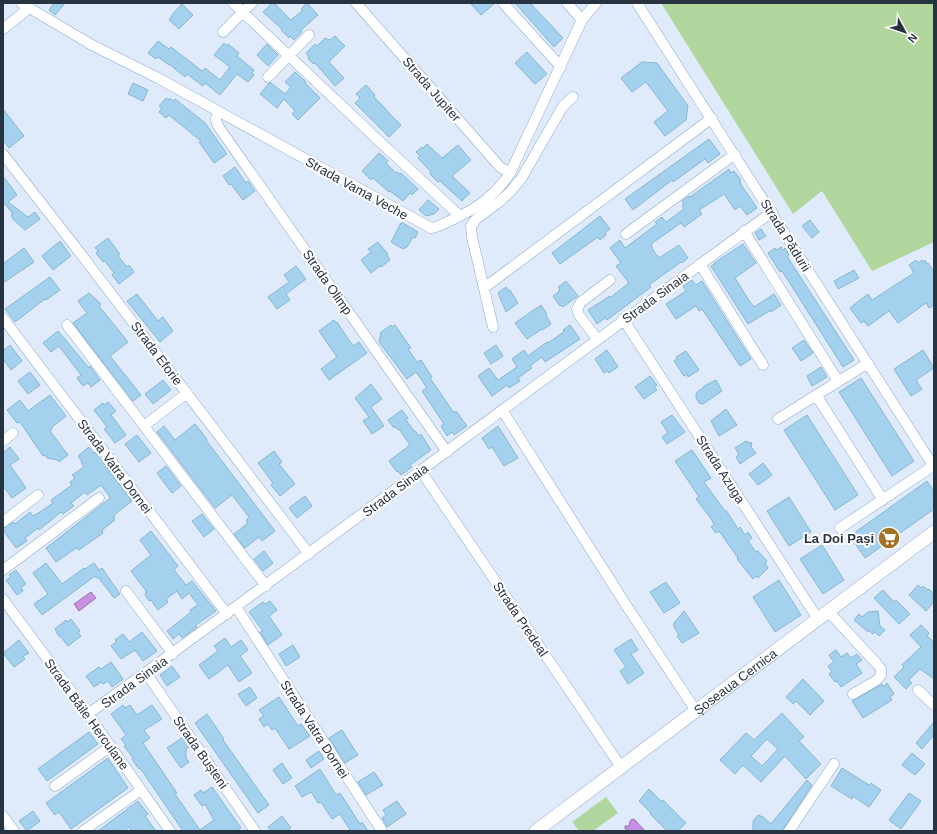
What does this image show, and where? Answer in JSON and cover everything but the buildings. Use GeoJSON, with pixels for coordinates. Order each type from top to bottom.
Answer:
{"type":"FeatureCollection","features":[{"type":"Feature","properties":{"kind":"street"},"geometry":{"type":"LineString","coordinates":[[233,3],[460,216]]}},
{"type":"Feature","properties":{"kind":"street"},"geometry":{"type":"LineString","coordinates":[[223,32],[252,3]]}},
{"type":"Feature","properties":{"kind":"street","name":"Strada Jupiter"},"geometry":{"type":"LineString","coordinates":[[356,3],[500,167],[510,173]]}},
{"type":"Feature","properties":{"kind":"street"},"geometry":{"type":"LineString","coordinates":[[503,3],[561,67]]}},
{"type":"Feature","properties":{"kind":"street"},"geometry":{"type":"LineString","coordinates":[[567,3],[582,20]]}},
{"type":"Feature","properties":{"kind":"street","name":"Strada Vama Veche"},"geometry":{"type":"LineString","coordinates":[[25,5],[92,45],[217,110],[427,227],[435,227],[460,216],[489,198],[510,173],[582,20],[596,3]]}},
{"type":"Feature","properties":{"kind":"street","name":"Strada Pădurii"},"geometry":{"type":"LineString","coordinates":[[637,3],[934,466]]}},
{"type":"Feature","properties":{"kind":"street"},"geometry":{"type":"LineString","coordinates":[[3,29],[25,5]]}},
{"type":"Feature","properties":{"kind":"street"},"geometry":{"type":"LineString","coordinates":[[268,77],[309,35]]}},
{"type":"Feature","properties":{"kind":"street"},"geometry":{"type":"LineString","coordinates":[[494,327],[472,237],[472,226],[476,219],[494,207],[516,186],[563,106],[573,96]]}},
{"type":"Feature","properties":{"kind":"street","name":"Strada Olimp"},"geometry":{"type":"LineString","coordinates":[[217,110],[216,120],[218,126],[447,452]]}},
{"type":"Feature","properties":{"kind":"street"},"geometry":{"type":"LineString","coordinates":[[484,288],[712,118]]}},
{"type":"Feature","properties":{"kind":"street","name":"Strada Eforie"},"geometry":{"type":"LineString","coordinates":[[3,154],[309,554]]}},
{"type":"Feature","properties":{"kind":"street"},"geometry":{"type":"LineString","coordinates":[[626,234],[735,154]]}},
{"type":"Feature","properties":{"kind":"street","name":"Strada Sinaia"},"geometry":{"type":"LineString","coordinates":[[88,714],[266,586],[624,319],[772,212]]}},
{"type":"Feature","properties":{"kind":"street"},"geometry":{"type":"LineString","coordinates":[[744,231],[838,381]]}},
{"type":"Feature","properties":{"kind":"street","name":"Strada Sinaia"},"geometry":{"type":"LineString","coordinates":[[700,264],[763,365]]}},
{"type":"Feature","properties":{"kind":"street"},"geometry":{"type":"LineString","coordinates":[[597,339],[577,309],[581,302],[610,280]]}},
{"type":"Feature","properties":{"kind":"street","name":"Strada Vatra Dornei"},"geometry":{"type":"LineString","coordinates":[[3,318],[227,614]]}},
{"type":"Feature","properties":{"kind":"street","name":"Strada Azuga"},"geometry":{"type":"LineString","coordinates":[[624,319],[818,620]]}},
{"type":"Feature","properties":{"kind":"street"},"geometry":{"type":"LineString","coordinates":[[67,325],[266,586]]}},
{"type":"Feature","properties":{"kind":"street"},"geometry":{"type":"LineString","coordinates":[[778,419],[868,362]]}},
{"type":"Feature","properties":{"kind":"street"},"geometry":{"type":"LineString","coordinates":[[144,426],[187,393]]}},
{"type":"Feature","properties":{"kind":"street"},"geometry":{"type":"LineString","coordinates":[[816,395],[883,500]]}},
{"type":"Feature","properties":{"kind":"street"},"geometry":{"type":"LineString","coordinates":[[502,410],[626,605],[696,711]]}},
{"type":"Feature","properties":{"kind":"street"},"geometry":{"type":"LineString","coordinates":[[3,440],[13,433]]}},
{"type":"Feature","properties":{"kind":"street"},"geometry":{"type":"LineString","coordinates":[[840,528],[934,466]]}},
{"type":"Feature","properties":{"kind":"street","name":"Strada Predeal"},"geometry":{"type":"LineString","coordinates":[[421,471],[621,767]]}},
{"type":"Feature","properties":{"kind":"street"},"geometry":{"type":"LineString","coordinates":[[3,522],[38,495]]}},
{"type":"Feature","properties":{"kind":"street"},"geometry":{"type":"LineString","coordinates":[[3,570],[99,498]]}},
{"type":"Feature","properties":{"kind":"street","name":"Șoseaua Cernica"},"geometry":{"type":"LineString","coordinates":[[536,831],[934,532]]}},
{"type":"Feature","properties":{"kind":"street"},"geometry":{"type":"LineString","coordinates":[[126,591],[172,654]]}},
{"type":"Feature","properties":{"kind":"street","name":"Strada Băile Herculane"},"geometry":{"type":"LineString","coordinates":[[3,599],[88,714],[170,831]]}},
{"type":"Feature","properties":{"kind":"street","name":"Strada Vatra Dornei"},"geometry":{"type":"LineString","coordinates":[[236,607],[382,831]]}},
{"type":"Feature","properties":{"kind":"street"},"geometry":{"type":"LineString","coordinates":[[828,611],[880,669],[881,675],[877,680],[853,694]]}},
{"type":"Feature","properties":{"kind":"street","name":"Strada Bușteni"},"geometry":{"type":"LineString","coordinates":[[146,673],[255,831]]}},
{"type":"Feature","properties":{"kind":"street"},"geometry":{"type":"LineString","coordinates":[[918,690],[934,705]]}},
{"type":"Feature","properties":{"kind":"street"},"geometry":{"type":"LineString","coordinates":[[55,786],[111,746]]}},
{"type":"Feature","properties":{"kind":"street"},"geometry":{"type":"LineString","coordinates":[[789,831],[834,764]]}},
{"type":"Feature","properties":{"kind":"street"},"geometry":{"type":"LineString","coordinates":[[83,831],[141,790]]}},
{"type":"Feature","properties":{"kind":"street"},"geometry":{"type":"LineString","coordinates":[[3,816],[14,831]]}},
{"type":"Feature","properties":{"kind":"green space"},"geometry":{"type":"Polygon","coordinates":[[[661,3],[934,3],[934,242],[872,271],[822,191],[793,214],[661,3]]]}},
{"type":"Feature","properties":{"kind":"green space"},"geometry":{"type":"Polygon","coordinates":[[[606,797],[618,813],[593,831],[579,831],[572,822],[606,797]]]}},
{"type":"Feature","properties":{"kind":"shaded area"},"geometry":{"type":"Polygon","coordinates":[[[91,592],[96,598],[79,611],[74,604],[91,592]]]}},
{"type":"Feature","properties":{"kind":"shaded area"},"geometry":{"type":"Polygon","coordinates":[[[632,819],[635,820],[645,831],[628,831],[628,829],[625,829],[625,826],[629,826],[632,819]]]}},
{"type":"Feature","properties":{"kind":"place","name":"La Doi Pași"},"geometry":{"type":"Point","coordinates":[889,538]}}]}
